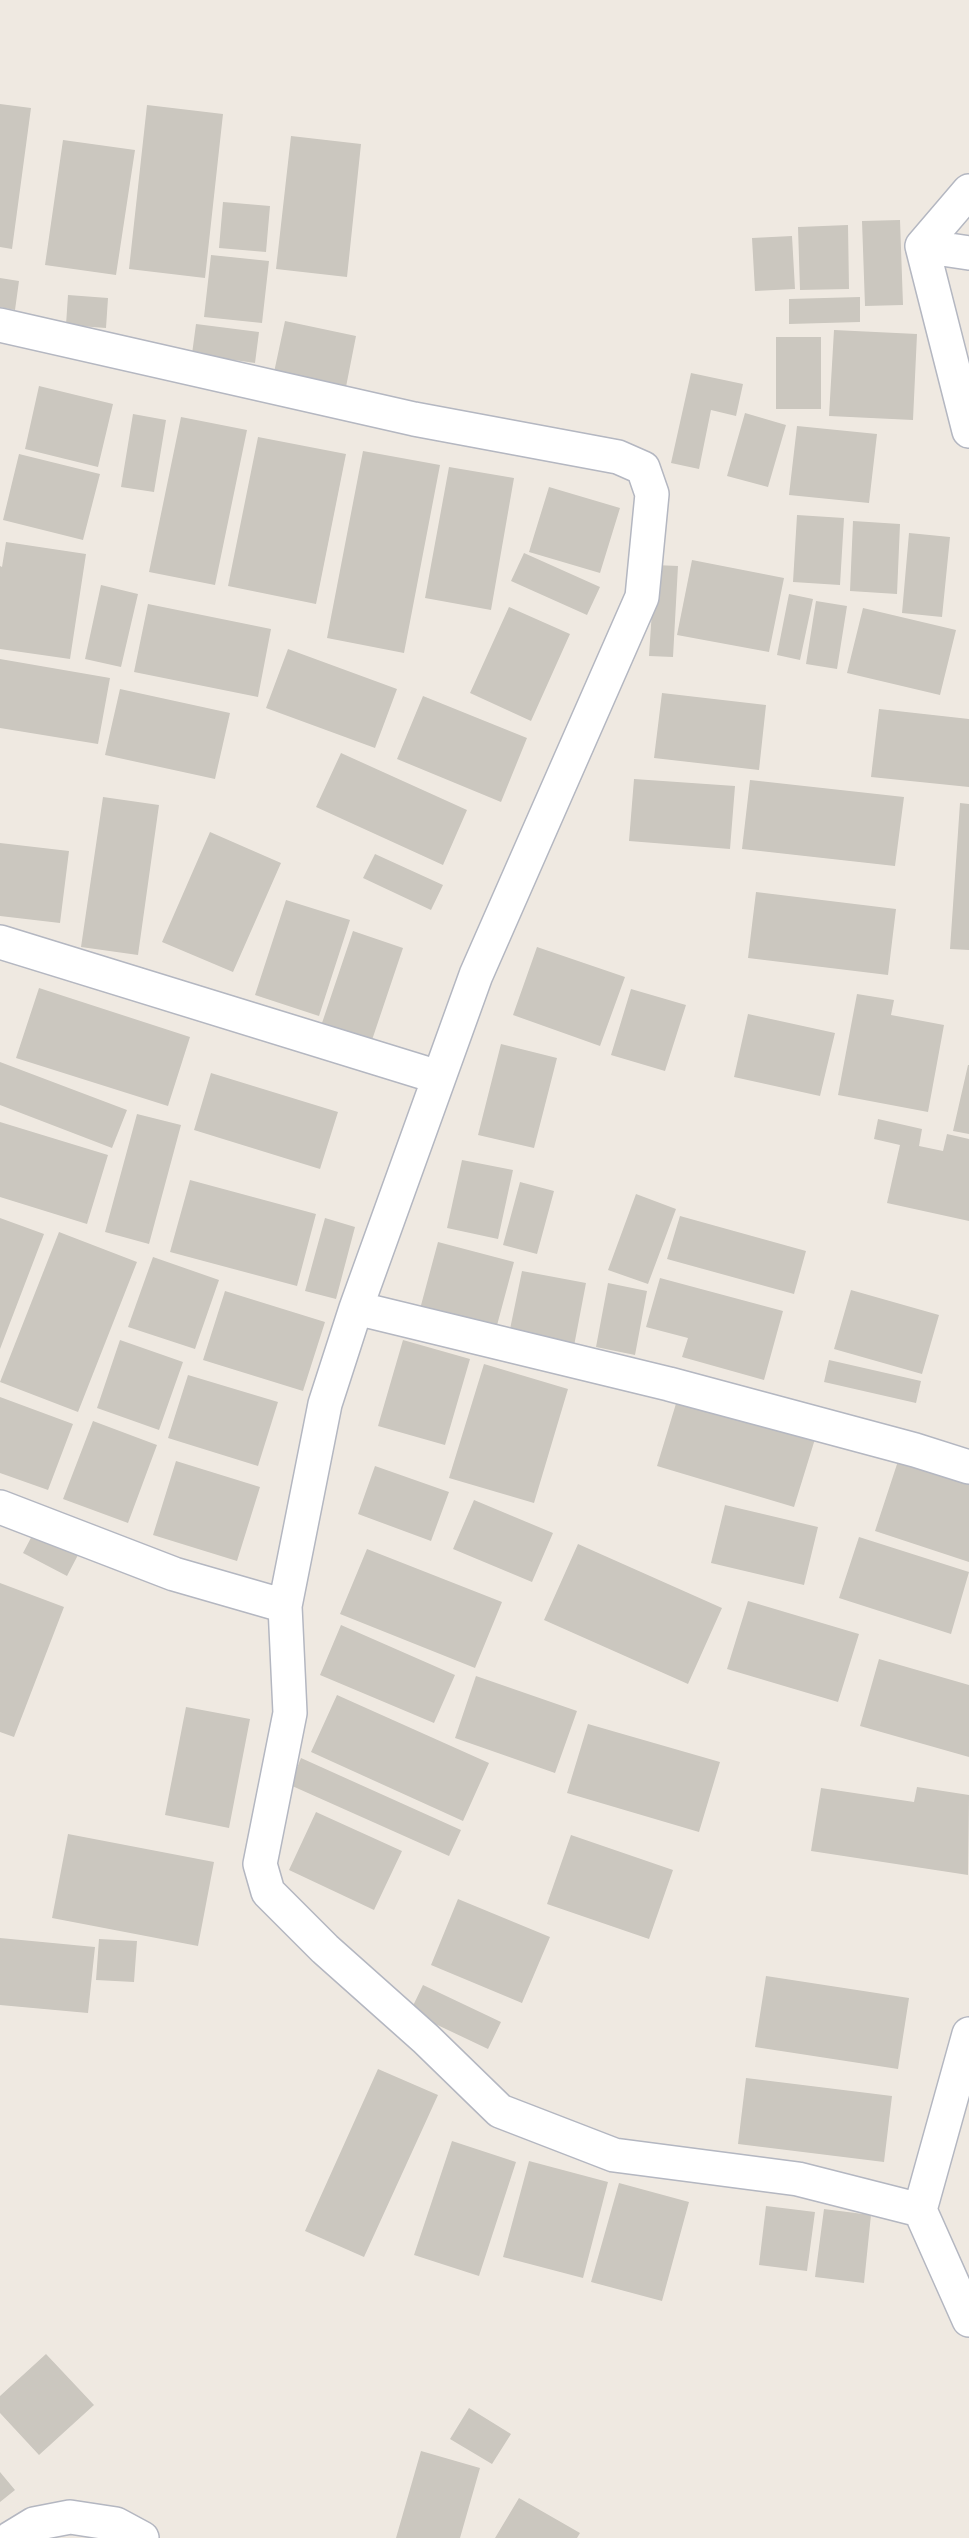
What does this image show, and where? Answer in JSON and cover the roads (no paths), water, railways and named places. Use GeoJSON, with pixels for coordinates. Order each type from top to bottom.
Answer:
{"type":"FeatureCollection","features":[{"type":"Feature","properties":{"kind":"street"},"geometry":{"type":"LineString","coordinates":[[922,246],[969,191]]}},
{"type":"Feature","properties":{"kind":"street"},"geometry":{"type":"LineString","coordinates":[[922,246],[969,253]]}},
{"type":"Feature","properties":{"kind":"street"},"geometry":{"type":"LineString","coordinates":[[922,246],[969,431]]}},
{"type":"Feature","properties":{"kind":"street"},"geometry":{"type":"LineString","coordinates":[[0,325],[414,419],[618,457],[643,468],[652,494],[642,597],[476,975],[356,1308],[325,1404],[285,1606],[290,1713],[260,1864],[268,1892],[325,1949],[426,2039],[500,2111],[615,2155],[798,2179],[920,2210]]}},
{"type":"Feature","properties":{"kind":"street"},"geometry":{"type":"LineString","coordinates":[[0,942],[438,1077]]}},
{"type":"Feature","properties":{"kind":"street"},"geometry":{"type":"LineString","coordinates":[[356,1308],[669,1384],[915,1450],[969,1467]]}},
{"type":"Feature","properties":{"kind":"street"},"geometry":{"type":"LineString","coordinates":[[0,1507],[174,1574],[285,1606]]}},
{"type":"Feature","properties":{"kind":"street"},"geometry":{"type":"LineString","coordinates":[[969,2034],[920,2210],[969,2320]]}},
{"type":"Feature","properties":{"kind":"street"},"geometry":{"type":"LineString","coordinates":[[11,2538],[34,2524],[70,2517],[116,2524],[142,2538]]}}]}
